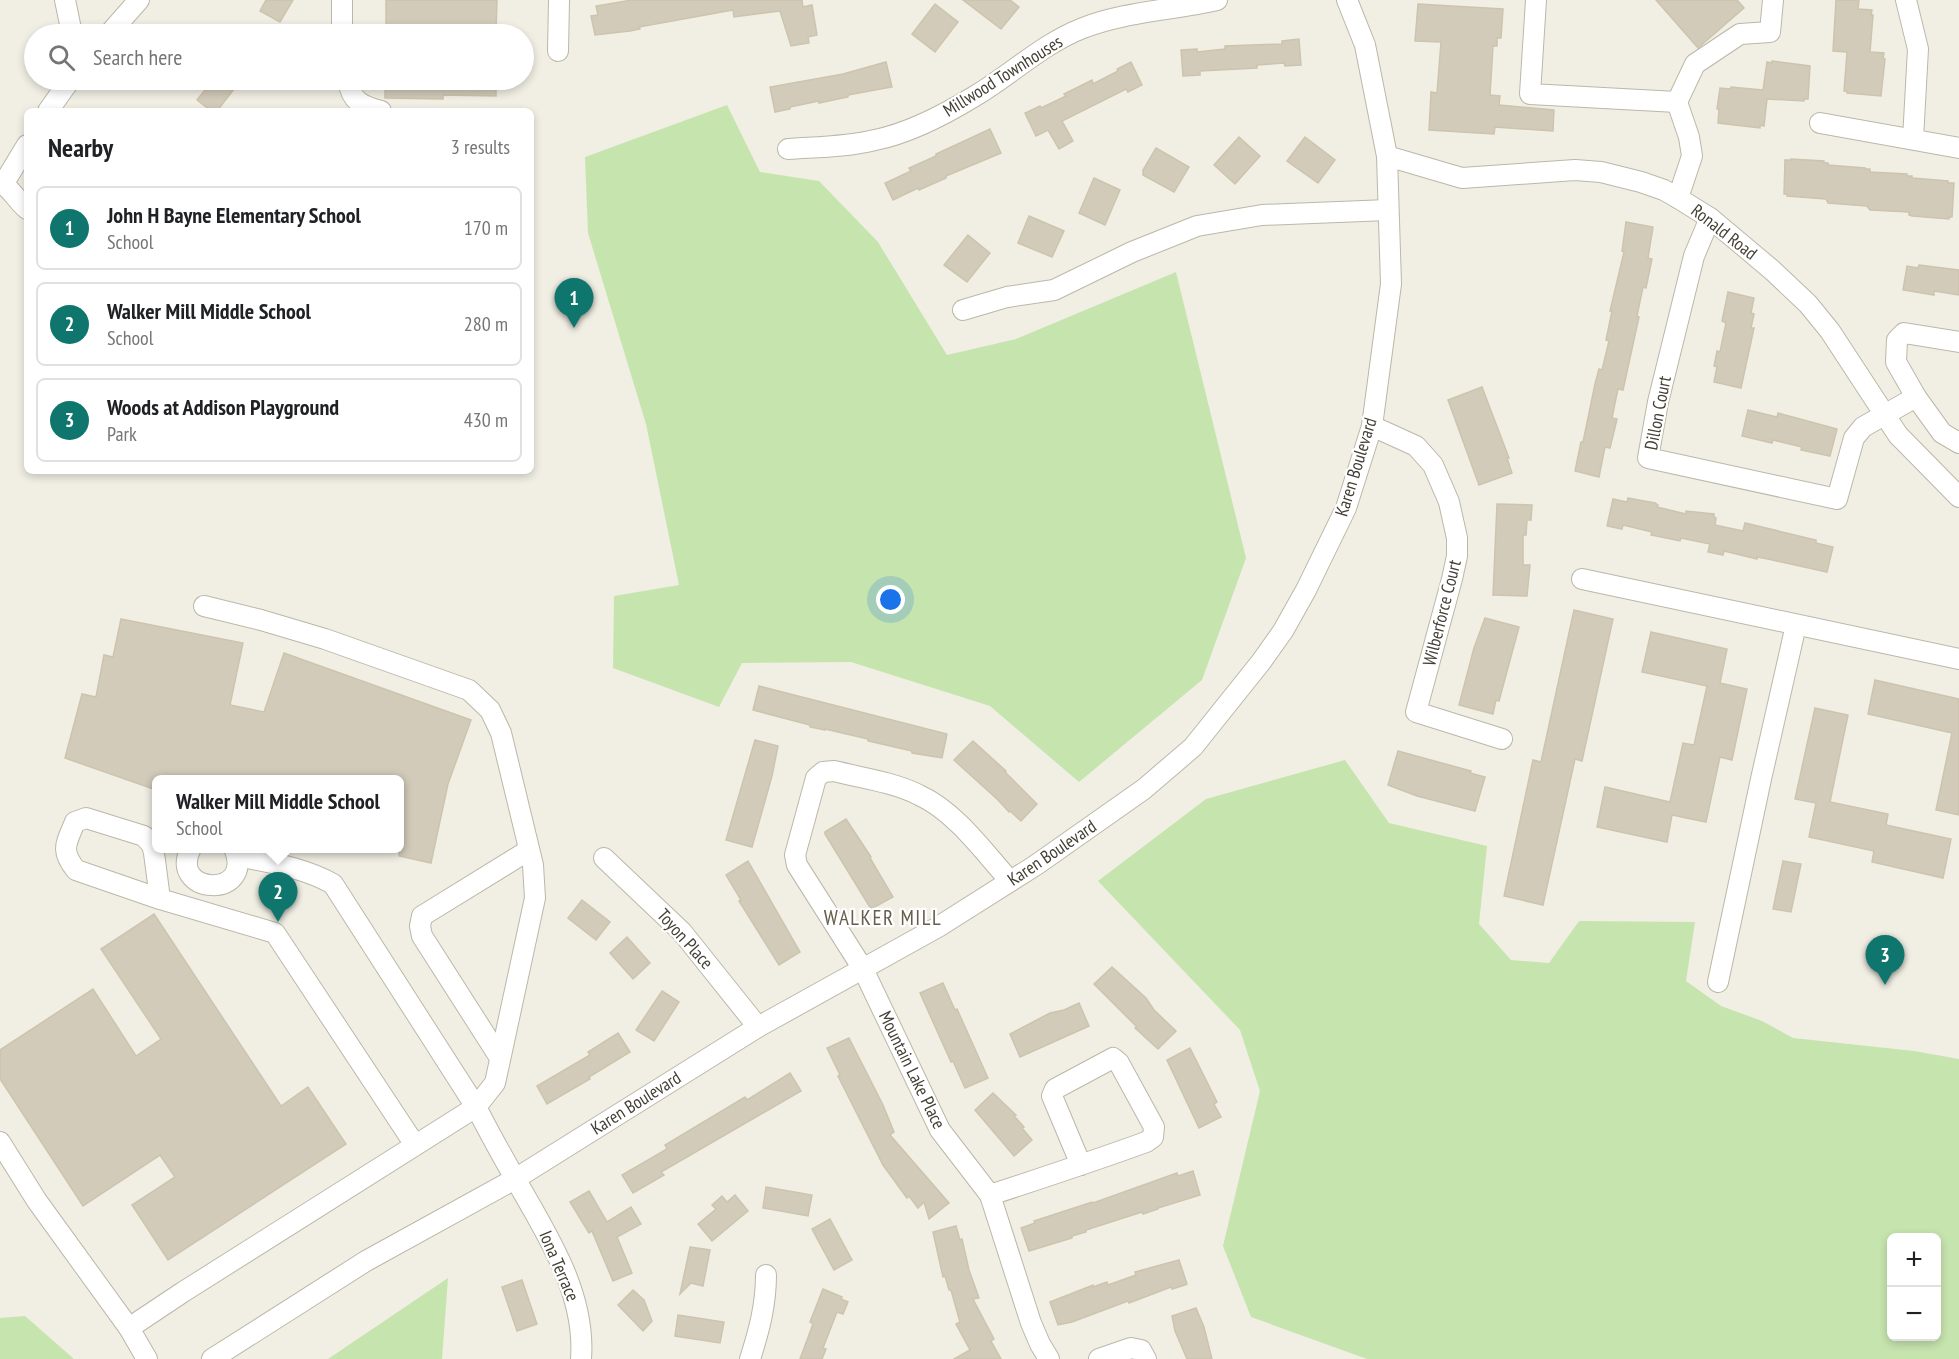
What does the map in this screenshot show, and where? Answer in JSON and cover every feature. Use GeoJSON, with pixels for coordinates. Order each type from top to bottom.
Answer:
{"type":"FeatureCollection","features":[{"type":"Feature","properties":{"kind":"street"},"geometry":{"type":"LineString","coordinates":[[64,0],[70,24]]}},
{"type":"Feature","properties":{"kind":"street"},"geometry":{"type":"LineString","coordinates":[[118,24],[138,0]]}},
{"type":"Feature","properties":{"kind":"street"},"geometry":{"type":"LineString","coordinates":[[342,0],[342,24]]}},
{"type":"Feature","properties":{"kind":"street"},"geometry":{"type":"LineString","coordinates":[[558,51],[559,0]]}},
{"type":"Feature","properties":{"kind":"street","name":"Millwood Townhouses"},"geometry":{"type":"LineString","coordinates":[[788,149],[864,142],[896,134],[935,118],[976,96],[1034,54],[1082,28],[1102,22],[1217,0]]}},
{"type":"Feature","properties":{"kind":"street","name":"Karen Boulevard"},"geometry":{"type":"LineString","coordinates":[[212,1359],[366,1261],[515,1179],[758,1027],[938,927],[1010,881],[1144,789],[1193,747],[1242,687],[1282,631],[1311,580],[1346,508],[1372,426],[1391,284],[1387,156],[1365,45],[1347,0]]}},
{"type":"Feature","properties":{"kind":"street"},"geometry":{"type":"LineString","coordinates":[[1536,0],[1530,94],[1677,102]]}},
{"type":"Feature","properties":{"kind":"street"},"geometry":{"type":"LineString","coordinates":[[1678,198],[1692,156],[1689,137],[1677,102],[1695,64],[1740,34],[1770,32],[1773,0]]}},
{"type":"Feature","properties":{"kind":"street"},"geometry":{"type":"LineString","coordinates":[[1906,0],[1918,50],[1913,139]]}},
{"type":"Feature","properties":{"kind":"street"},"geometry":{"type":"LineString","coordinates":[[50,108],[63,90]]}},
{"type":"Feature","properties":{"kind":"street"},"geometry":{"type":"LineString","coordinates":[[351,90],[354,99],[367,108]]}},
{"type":"Feature","properties":{"kind":"street"},"geometry":{"type":"LineString","coordinates":[[1820,123],[1959,148]]}},
{"type":"Feature","properties":{"kind":"street"},"geometry":{"type":"LineString","coordinates":[[24,150],[2,183],[24,206]]}},
{"type":"Feature","properties":{"kind":"street","name":"Ronald Road"},"geometry":{"type":"LineString","coordinates":[[1387,156],[1462,178],[1575,170],[1601,172],[1641,182],[1678,198],[1710,218],[1772,270],[1808,304],[1830,331],[1898,435],[1959,497]]}},
{"type":"Feature","properties":{"kind":"street"},"geometry":{"type":"LineString","coordinates":[[963,310],[1007,297],[1054,290],[1132,252],[1197,226],[1262,215],[1388,210]]}},
{"type":"Feature","properties":{"kind":"street","name":"Dillon Court"},"geometry":{"type":"LineString","coordinates":[[1710,218],[1694,256],[1658,402],[1648,458],[1837,499],[1854,438],[1863,427],[1885,415]]}},
{"type":"Feature","properties":{"kind":"street"},"geometry":{"type":"LineString","coordinates":[[1959,342],[1904,333],[1897,340],[1896,362],[1916,397],[1942,433],[1959,443]]}},
{"type":"Feature","properties":{"kind":"street"},"geometry":{"type":"LineString","coordinates":[[1885,415],[1916,397]]}},
{"type":"Feature","properties":{"kind":"street","name":"Wilberforce Court"},"geometry":{"type":"LineString","coordinates":[[1372,426],[1416,446],[1433,465],[1449,502],[1457,538],[1457,556],[1452,579],[1416,712],[1502,739]]}},
{"type":"Feature","properties":{"kind":"street"},"geometry":{"type":"LineString","coordinates":[[1582,579],[1959,659]]}},
{"type":"Feature","properties":{"kind":"street"},"geometry":{"type":"LineString","coordinates":[[129,1328],[476,1107],[495,1083],[534,898],[530,850],[501,733],[490,710],[469,690],[325,639],[204,606]]}},
{"type":"Feature","properties":{"kind":"street"},"geometry":{"type":"LineString","coordinates":[[1719,982],[1761,779],[1797,625]]}},
{"type":"Feature","properties":{"kind":"street","name":"Mountain Lake Place"},"geometry":{"type":"LineString","coordinates":[[1010,881],[960,826],[922,796],[901,787],[834,771],[824,772],[816,778],[795,855],[797,865],[864,969],[940,1130],[990,1195],[1031,1323],[1049,1359]]}},
{"type":"Feature","properties":{"kind":"street"},"geometry":{"type":"LineString","coordinates":[[152,844],[144,836],[86,818],[75,822],[66,846],[66,858],[76,870],[160,899],[275,933],[415,1145]]}},
{"type":"Feature","properties":{"kind":"street"},"geometry":{"type":"LineString","coordinates":[[500,1058],[422,936],[420,926],[422,916],[530,850]]}},
{"type":"Feature","properties":{"kind":"street"},"geometry":{"type":"LineString","coordinates":[[154,853],[160,899]]}},
{"type":"Feature","properties":{"kind":"street"},"geometry":{"type":"LineString","coordinates":[[190,853],[187,863],[189,871],[201,884],[209,886],[218,886],[231,879],[236,872],[235,853]]}},
{"type":"Feature","properties":{"kind":"street","name":"Iona Terrace"},"geometry":{"type":"LineString","coordinates":[[239,853],[298,868],[333,884],[476,1107],[546,1232],[565,1271],[579,1313],[581,1359]]}},
{"type":"Feature","properties":{"kind":"street","name":"Toyon Place"},"geometry":{"type":"LineString","coordinates":[[604,858],[639,889],[681,932],[758,1027]]}},
{"type":"Feature","properties":{"kind":"street"},"geometry":{"type":"LineString","coordinates":[[990,1195],[1082,1165],[1146,1142],[1153,1137],[1155,1132],[1119,1063],[1113,1058],[1055,1089],[1052,1096],[1082,1165]]}},
{"type":"Feature","properties":{"kind":"street"},"geometry":{"type":"LineString","coordinates":[[0,1142],[37,1201],[129,1328],[147,1359]]}},
{"type":"Feature","properties":{"kind":"street"},"geometry":{"type":"LineString","coordinates":[[750,1359],[762,1318],[766,1275]]}},
{"type":"Feature","properties":{"kind":"street"},"geometry":{"type":"LineString","coordinates":[[1098,1359],[1131,1348],[1141,1350],[1146,1359]]}},
{"type":"Feature","properties":{"kind":"green space"},"geometry":{"type":"Polygon","coordinates":[[[727,105],[760,172],[819,181],[878,242],[947,355],[1016,339],[1176,272],[1246,558],[1202,680],[1079,782],[990,706],[851,662],[742,663],[719,707],[613,668],[614,596],[679,585],[646,424],[588,233],[585,157],[727,105]]]}},
{"type":"Feature","properties":{"kind":"green space"},"geometry":{"type":"Polygon","coordinates":[[[1345,760],[1389,823],[1487,846],[1479,924],[1511,960],[1549,963],[1579,921],[1695,922],[1686,981],[1721,1006],[1762,1021],[1793,1038],[1914,1051],[1959,1059],[1959,1359],[1367,1359],[1251,1317],[1223,1246],[1260,1091],[1240,1030],[1098,881],[1206,799],[1345,760]]]}},
{"type":"Feature","properties":{"kind":"green space"},"geometry":{"type":"Polygon","coordinates":[[[448,1278],[442,1359],[328,1359],[448,1278]]]}},
{"type":"Feature","properties":{"kind":"green space"},"geometry":{"type":"Polygon","coordinates":[[[25,1316],[74,1359],[0,1359],[0,1318],[25,1316]]]}},
{"type":"Feature","properties":{"kind":"building"},"geometry":{"type":"Polygon","coordinates":[[[266,0],[293,0],[280,22],[260,11],[266,0]]]}},
{"type":"Feature","properties":{"kind":"building"},"geometry":{"type":"Polygon","coordinates":[[[386,0],[497,0],[496,24],[386,24],[386,0]]]}},
{"type":"Feature","properties":{"kind":"building"},"geometry":{"type":"Polygon","coordinates":[[[632,0],[802,0],[803,7],[812,5],[817,35],[808,37],[809,43],[791,46],[780,11],[734,17],[733,10],[639,27],[640,29],[630,31],[595,35],[591,16],[598,15],[596,6],[632,0]]]}},
{"type":"Feature","properties":{"kind":"building"},"geometry":{"type":"Polygon","coordinates":[[[963,0],[1010,0],[1019,7],[1001,29],[963,0]]]}},
{"type":"Feature","properties":{"kind":"building"},"geometry":{"type":"Polygon","coordinates":[[[1656,0],[1737,0],[1744,8],[1698,48],[1656,0]]]}},
{"type":"Feature","properties":{"kind":"building"},"geometry":{"type":"Polygon","coordinates":[[[1836,0],[1859,0],[1858,9],[1872,10],[1870,52],[1884,53],[1883,58],[1885,59],[1881,96],[1844,91],[1847,52],[1833,51],[1836,0]]]}},
{"type":"Feature","properties":{"kind":"building"},"geometry":{"type":"Polygon","coordinates":[[[935,4],[958,22],[935,52],[912,34],[935,4]]]}},
{"type":"Feature","properties":{"kind":"building"},"geometry":{"type":"Polygon","coordinates":[[[1418,4],[1503,9],[1501,38],[1497,38],[1497,46],[1493,46],[1490,95],[1500,96],[1499,105],[1554,110],[1553,131],[1495,127],[1494,134],[1429,130],[1431,92],[1437,93],[1441,42],[1415,41],[1418,4]]]}},
{"type":"Feature","properties":{"kind":"building"},"geometry":{"type":"Polygon","coordinates":[[[1299,39],[1301,65],[1285,66],[1284,63],[1257,65],[1257,68],[1200,71],[1200,75],[1183,76],[1181,50],[1197,49],[1197,52],[1225,49],[1225,46],[1282,44],[1282,41],[1299,39]]]}},
{"type":"Feature","properties":{"kind":"building"},"geometry":{"type":"Polygon","coordinates":[[[1772,61],[1810,66],[1808,99],[1804,101],[1767,99],[1764,126],[1760,125],[1760,128],[1718,123],[1720,88],[1763,90],[1767,62],[1772,63],[1772,61]]]}},
{"type":"Feature","properties":{"kind":"building"},"geometry":{"type":"Polygon","coordinates":[[[886,62],[892,87],[775,112],[770,87],[843,74],[886,62]]]}},
{"type":"Feature","properties":{"kind":"building"},"geometry":{"type":"Polygon","coordinates":[[[1131,62],[1142,85],[1128,92],[1126,89],[1062,121],[1073,141],[1059,149],[1048,130],[1036,136],[1025,113],[1066,96],[1064,94],[1092,80],[1093,84],[1131,62]]]}},
{"type":"Feature","properties":{"kind":"building"},"geometry":{"type":"Polygon","coordinates":[[[205,90],[233,90],[219,108],[207,108],[197,100],[205,90]]]}},
{"type":"Feature","properties":{"kind":"building"},"geometry":{"type":"Polygon","coordinates":[[[385,90],[496,90],[496,96],[443,95],[443,99],[385,98],[385,90]]]}},
{"type":"Feature","properties":{"kind":"building"},"geometry":{"type":"Polygon","coordinates":[[[990,129],[1001,153],[893,200],[885,183],[911,171],[909,168],[936,154],[990,129]]]}},
{"type":"Feature","properties":{"kind":"building"},"geometry":{"type":"Polygon","coordinates":[[[1239,137],[1260,156],[1235,184],[1214,165],[1239,137]]]}},
{"type":"Feature","properties":{"kind":"building"},"geometry":{"type":"Polygon","coordinates":[[[1305,137],[1335,160],[1318,183],[1287,161],[1305,137]]]}},
{"type":"Feature","properties":{"kind":"building"},"geometry":{"type":"Polygon","coordinates":[[[1156,148],[1189,167],[1174,192],[1143,175],[1143,170],[1156,148]]]}},
{"type":"Feature","properties":{"kind":"building"},"geometry":{"type":"Polygon","coordinates":[[[1785,160],[1824,161],[1828,165],[1865,168],[1870,169],[1870,172],[1907,174],[1912,178],[1954,183],[1952,217],[1949,219],[1912,216],[1909,212],[1870,210],[1867,206],[1828,203],[1826,199],[1787,196],[1784,194],[1785,160]]]}},
{"type":"Feature","properties":{"kind":"building"},"geometry":{"type":"Polygon","coordinates":[[[1094,178],[1120,190],[1105,225],[1079,213],[1094,178]]]}},
{"type":"Feature","properties":{"kind":"building"},"geometry":{"type":"Polygon","coordinates":[[[1029,216],[1064,231],[1052,257],[1018,243],[1029,216]]]}},
{"type":"Feature","properties":{"kind":"building"},"geometry":{"type":"Polygon","coordinates":[[[1626,222],[1653,227],[1648,258],[1652,259],[1646,288],[1643,287],[1623,390],[1618,389],[1612,418],[1617,419],[1610,448],[1605,447],[1599,477],[1575,471],[1595,384],[1599,369],[1602,370],[1609,341],[1606,340],[1612,311],[1610,311],[1624,252],[1622,251],[1626,222]]]}},
{"type":"Feature","properties":{"kind":"building"},"geometry":{"type":"Polygon","coordinates":[[[968,235],[990,253],[967,282],[944,265],[968,235]]]}},
{"type":"Feature","properties":{"kind":"building"},"geometry":{"type":"Polygon","coordinates":[[[1919,265],[1959,270],[1959,295],[1934,291],[1934,295],[1903,290],[1907,266],[1918,268],[1919,265]]]}},
{"type":"Feature","properties":{"kind":"building"},"geometry":{"type":"Polygon","coordinates":[[[1728,292],[1754,298],[1751,328],[1754,328],[1741,388],[1714,382],[1717,351],[1720,352],[1726,323],[1722,321],[1728,292]]]}},
{"type":"Feature","properties":{"kind":"building"},"geometry":{"type":"Polygon","coordinates":[[[1482,387],[1509,458],[1507,458],[1512,473],[1479,485],[1448,400],[1482,387]]]}},
{"type":"Feature","properties":{"kind":"building"},"geometry":{"type":"Polygon","coordinates":[[[1748,410],[1777,417],[1778,413],[1837,429],[1830,456],[1801,450],[1802,447],[1773,440],[1772,443],[1742,436],[1748,410]]]}},
{"type":"Feature","properties":{"kind":"building"},"geometry":{"type":"Polygon","coordinates":[[[1628,498],[1655,503],[1657,507],[1686,514],[1686,511],[1714,514],[1715,525],[1743,531],[1745,523],[1816,540],[1816,543],[1833,547],[1827,572],[1724,551],[1723,555],[1708,552],[1710,544],[1651,535],[1652,532],[1623,525],[1622,529],[1607,526],[1613,499],[1627,502],[1628,498]]]}},
{"type":"Feature","properties":{"kind":"building"},"geometry":{"type":"Polygon","coordinates":[[[1497,504],[1532,505],[1531,520],[1527,520],[1526,535],[1523,535],[1523,565],[1530,565],[1527,596],[1493,595],[1497,504]]]}},
{"type":"Feature","properties":{"kind":"building"},"geometry":{"type":"Polygon","coordinates":[[[1574,610],[1613,619],[1582,761],[1575,759],[1543,905],[1504,896],[1533,760],[1541,762],[1574,610]]]}},
{"type":"Feature","properties":{"kind":"building"},"geometry":{"type":"Polygon","coordinates":[[[1485,618],[1519,627],[1499,701],[1496,700],[1493,714],[1459,705],[1474,648],[1485,618]]]}},
{"type":"Feature","properties":{"kind":"building"},"geometry":{"type":"Polygon","coordinates":[[[121,619],[243,643],[230,705],[264,712],[284,653],[471,720],[448,784],[431,863],[399,856],[399,853],[404,853],[404,775],[152,775],[152,789],[65,758],[82,694],[96,697],[104,655],[113,657],[121,619]]]}},
{"type":"Feature","properties":{"kind":"building"},"geometry":{"type":"Polygon","coordinates":[[[1651,632],[1727,649],[1720,683],[1747,689],[1732,760],[1720,757],[1706,822],[1672,815],[1667,842],[1597,827],[1605,787],[1670,802],[1683,743],[1694,745],[1707,686],[1642,672],[1651,632]]]}},
{"type":"Feature","properties":{"kind":"building"},"geometry":{"type":"Polygon","coordinates":[[[1875,680],[1959,699],[1959,815],[1936,810],[1952,733],[1868,714],[1875,680]]]}},
{"type":"Feature","properties":{"kind":"building"},"geometry":{"type":"Polygon","coordinates":[[[759,686],[947,734],[942,758],[912,753],[912,751],[868,741],[868,739],[810,727],[810,725],[753,710],[759,686]]]}},
{"type":"Feature","properties":{"kind":"building"},"geometry":{"type":"Polygon","coordinates":[[[1815,708],[1848,715],[1830,802],[1888,814],[1886,825],[1951,839],[1943,878],[1872,862],[1874,851],[1809,837],[1816,803],[1795,799],[1815,708]]]}},
{"type":"Feature","properties":{"kind":"building"},"geometry":{"type":"Polygon","coordinates":[[[755,740],[778,746],[752,847],[726,840],[755,740]]]}},
{"type":"Feature","properties":{"kind":"building"},"geometry":{"type":"Polygon","coordinates":[[[973,741],[1037,804],[1021,821],[954,760],[973,741]]]}},
{"type":"Feature","properties":{"kind":"building"},"geometry":{"type":"Polygon","coordinates":[[[1398,751],[1485,777],[1475,811],[1417,796],[1388,785],[1398,751]]]}},
{"type":"Feature","properties":{"kind":"building"},"geometry":{"type":"Polygon","coordinates":[[[846,819],[871,857],[893,897],[871,909],[825,834],[846,819]]]}},
{"type":"Feature","properties":{"kind":"building"},"geometry":{"type":"Polygon","coordinates":[[[748,861],[800,952],[779,965],[739,901],[741,900],[726,875],[748,861]]]}},
{"type":"Feature","properties":{"kind":"building"},"geometry":{"type":"Polygon","coordinates":[[[1783,861],[1801,864],[1791,912],[1773,909],[1783,861]]]}},
{"type":"Feature","properties":{"kind":"building"},"geometry":{"type":"Polygon","coordinates":[[[582,900],[610,922],[596,940],[568,918],[582,900]]]}},
{"type":"Feature","properties":{"kind":"building"},"geometry":{"type":"Polygon","coordinates":[[[154,914],[281,1106],[308,1087],[346,1144],[168,1260],[132,1205],[175,1177],[160,1155],[83,1206],[0,1079],[0,1050],[93,989],[136,1056],[161,1039],[101,949],[154,914]]]}},
{"type":"Feature","properties":{"kind":"building"},"geometry":{"type":"Polygon","coordinates":[[[627,937],[650,963],[633,979],[610,953],[627,937]]]}},
{"type":"Feature","properties":{"kind":"building"},"geometry":{"type":"Polygon","coordinates":[[[1112,967],[1146,998],[1154,1010],[1176,1031],[1158,1049],[1094,984],[1112,967]]]}},
{"type":"Feature","properties":{"kind":"building"},"geometry":{"type":"Polygon","coordinates":[[[943,983],[988,1078],[965,1088],[920,993],[943,983]]]}},
{"type":"Feature","properties":{"kind":"building"},"geometry":{"type":"Polygon","coordinates":[[[662,991],[679,1002],[654,1041],[636,1030],[662,991]]]}},
{"type":"Feature","properties":{"kind":"building"},"geometry":{"type":"Polygon","coordinates":[[[1079,1003],[1089,1026],[1020,1057],[1010,1034],[1050,1013],[1079,1003]]]}},
{"type":"Feature","properties":{"kind":"building"},"geometry":{"type":"Polygon","coordinates":[[[618,1033],[630,1052],[547,1104],[537,1086],[590,1055],[588,1052],[618,1033]]]}},
{"type":"Feature","properties":{"kind":"building"},"geometry":{"type":"Polygon","coordinates":[[[849,1038],[883,1105],[894,1132],[890,1135],[949,1203],[929,1219],[924,1202],[918,1208],[909,1196],[907,1198],[883,1165],[838,1076],[840,1075],[827,1048],[849,1038]]]}},
{"type":"Feature","properties":{"kind":"building"},"geometry":{"type":"Polygon","coordinates":[[[1190,1048],[1217,1102],[1214,1104],[1221,1117],[1199,1128],[1167,1060],[1190,1048]]]}},
{"type":"Feature","properties":{"kind":"building"},"geometry":{"type":"Polygon","coordinates":[[[790,1073],[801,1091],[661,1172],[664,1175],[633,1193],[622,1175],[667,1149],[665,1145],[745,1097],[747,1100],[790,1073]]]}},
{"type":"Feature","properties":{"kind":"building"},"geometry":{"type":"Polygon","coordinates":[[[993,1093],[1016,1115],[1014,1116],[1032,1140],[1014,1156],[975,1110],[993,1093]]]}},
{"type":"Feature","properties":{"kind":"building"},"geometry":{"type":"Polygon","coordinates":[[[1193,1171],[1200,1195],[1086,1230],[1072,1238],[1029,1251],[1021,1228],[1035,1223],[1034,1221],[1177,1173],[1178,1176],[1193,1171]]]}},
{"type":"Feature","properties":{"kind":"building"},"geometry":{"type":"Polygon","coordinates":[[[766,1187],[812,1195],[808,1216],[763,1208],[766,1187]]]}},
{"type":"Feature","properties":{"kind":"building"},"geometry":{"type":"Polygon","coordinates":[[[589,1191],[607,1222],[631,1207],[641,1224],[617,1237],[632,1273],[613,1281],[592,1231],[589,1233],[570,1202],[589,1191]]]}},
{"type":"Feature","properties":{"kind":"building"},"geometry":{"type":"Polygon","coordinates":[[[735,1195],[748,1211],[712,1241],[698,1224],[716,1209],[712,1205],[722,1196],[727,1202],[735,1195]]]}},
{"type":"Feature","properties":{"kind":"building"},"geometry":{"type":"Polygon","coordinates":[[[830,1219],[852,1260],[834,1270],[812,1229],[830,1219]]]}},
{"type":"Feature","properties":{"kind":"building"},"geometry":{"type":"Polygon","coordinates":[[[956,1226],[979,1298],[973,1299],[994,1339],[991,1341],[1001,1359],[954,1359],[970,1350],[956,1324],[960,1322],[951,1290],[949,1290],[945,1276],[943,1277],[933,1232],[956,1226]]]}},
{"type":"Feature","properties":{"kind":"building"},"geometry":{"type":"Polygon","coordinates":[[[690,1247],[710,1250],[703,1286],[691,1283],[680,1294],[690,1247]]]}},
{"type":"Feature","properties":{"kind":"building"},"geometry":{"type":"Polygon","coordinates":[[[1179,1260],[1187,1284],[1172,1289],[1171,1287],[1058,1325],[1050,1302],[1093,1285],[1093,1287],[1107,1282],[1108,1285],[1136,1275],[1135,1272],[1179,1260]]]}},
{"type":"Feature","properties":{"kind":"building"},"geometry":{"type":"Polygon","coordinates":[[[522,1280],[537,1324],[517,1331],[502,1287],[522,1280]]]}},
{"type":"Feature","properties":{"kind":"building"},"geometry":{"type":"Polygon","coordinates":[[[823,1289],[848,1302],[843,1314],[837,1312],[823,1348],[826,1349],[822,1359],[800,1359],[813,1324],[810,1322],[823,1289]]]}},
{"type":"Feature","properties":{"kind":"building"},"geometry":{"type":"Polygon","coordinates":[[[633,1290],[644,1300],[652,1321],[643,1331],[618,1305],[633,1290]]]}},
{"type":"Feature","properties":{"kind":"building"},"geometry":{"type":"Polygon","coordinates":[[[1196,1308],[1204,1327],[1212,1359],[1187,1359],[1175,1331],[1172,1316],[1196,1308]]]}},
{"type":"Feature","properties":{"kind":"building"},"geometry":{"type":"Polygon","coordinates":[[[678,1315],[724,1322],[720,1343],[675,1336],[678,1315]]]}},
{"type":"Feature","properties":{"kind":"place","name":"John H Bayne Elementary School"},"geometry":{"type":"Point","coordinates":[574,328]}},
{"type":"Feature","properties":{"kind":"place","name":"Walker Mill Middle School"},"geometry":{"type":"Point","coordinates":[278,922]}},
{"type":"Feature","properties":{"kind":"place","name":"Woods at Addison Playground"},"geometry":{"type":"Point","coordinates":[1885,985]}},
{"type":"Feature","properties":{"kind":"district","name":"WALKER MILL"},"geometry":{"type":"Point","coordinates":[883,918]}}]}
